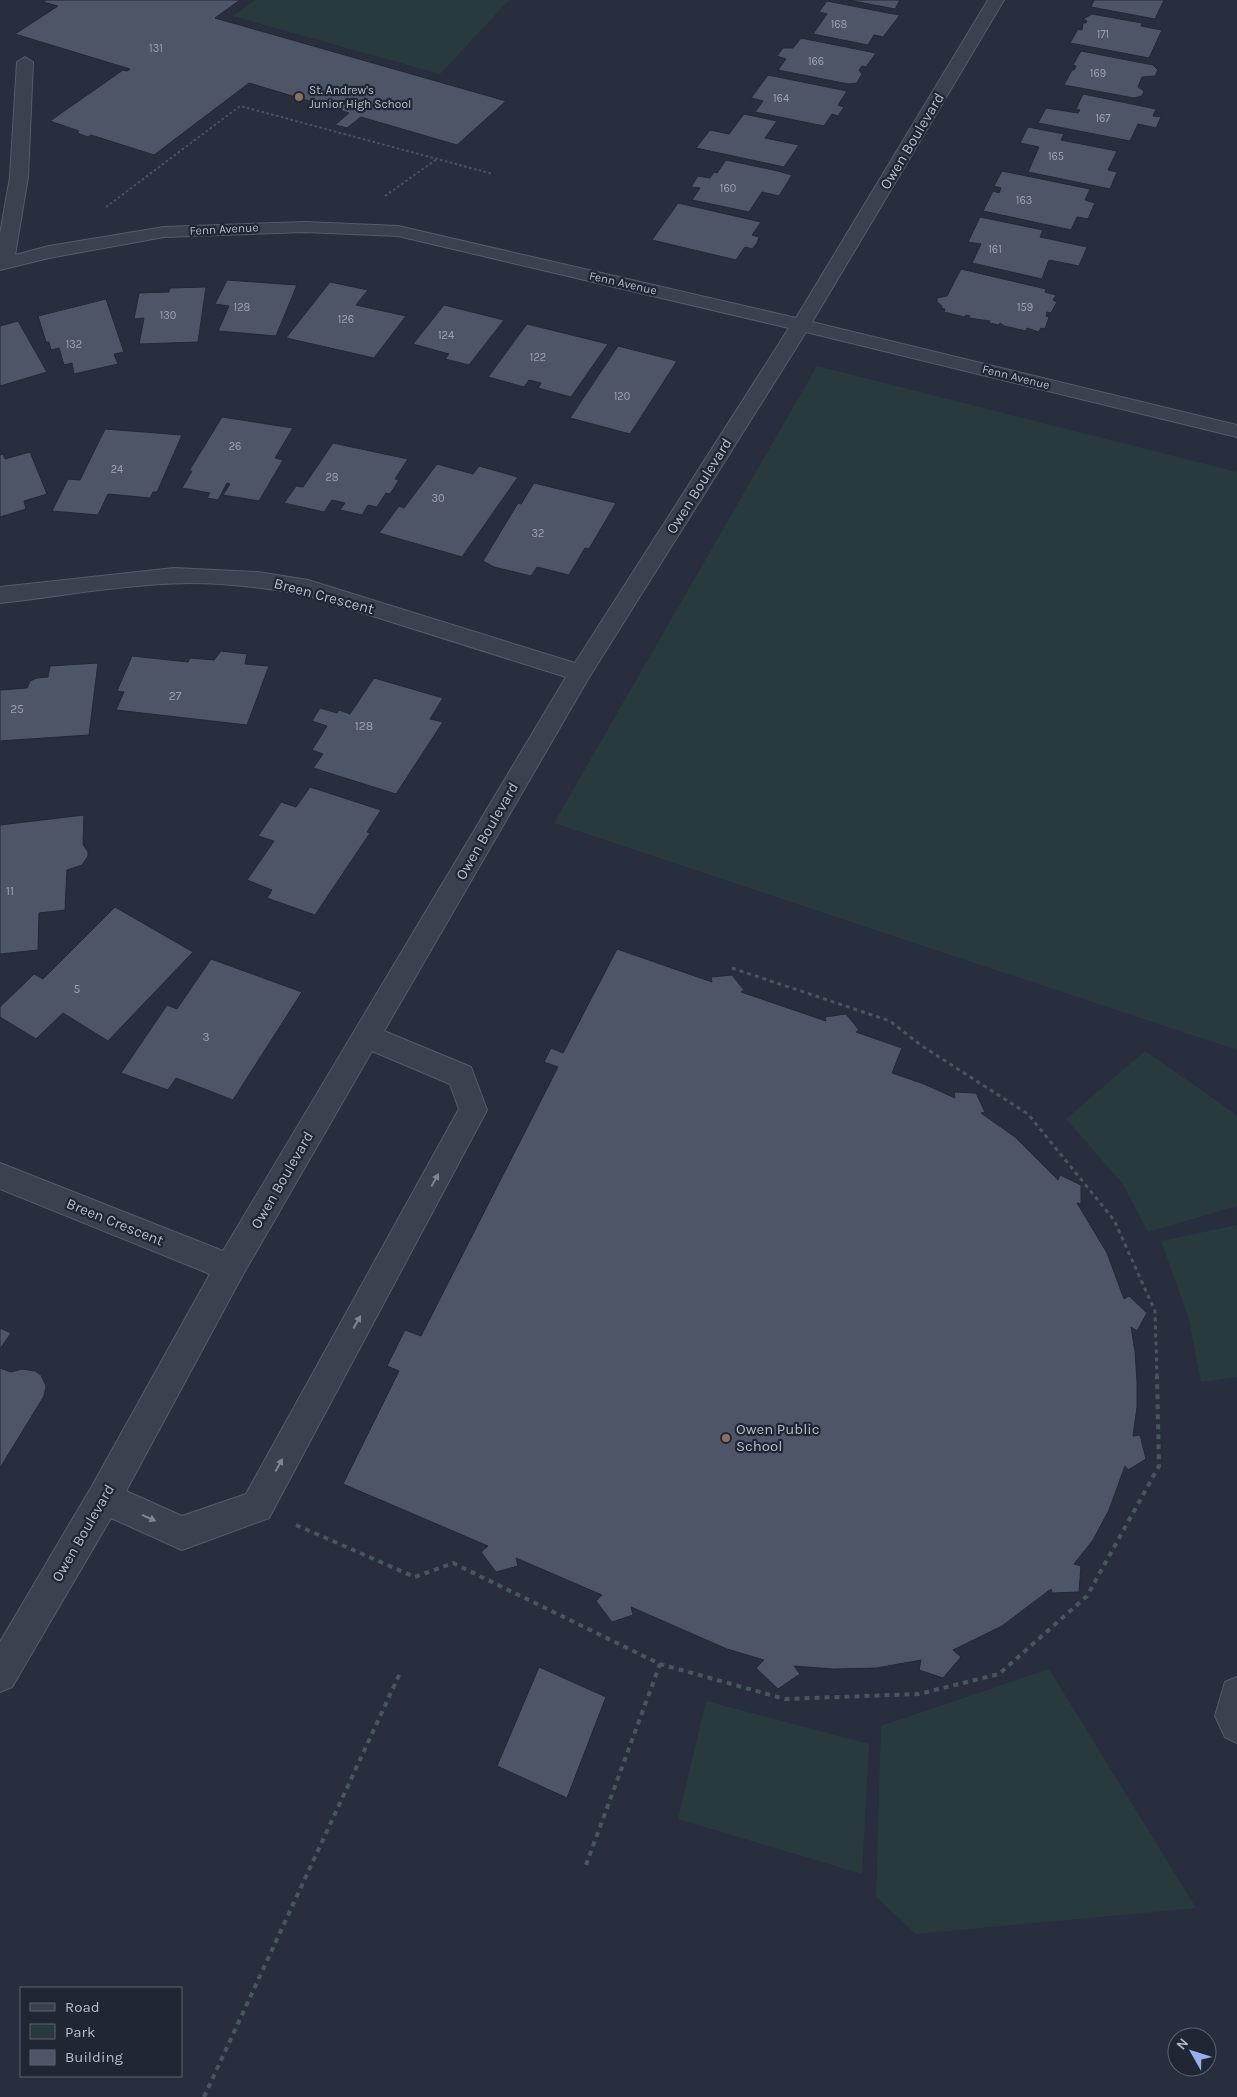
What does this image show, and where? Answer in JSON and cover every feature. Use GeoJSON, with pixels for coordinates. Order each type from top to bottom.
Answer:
{"type":"FeatureCollection","features":[{"type":"Feature","properties":{"kind":"street","name":"Owen Boulevard"},"geometry":{"type":"LineString","coordinates":[[0,1675],[104,1498],[230,1268],[580,673],[801,324],[996,0]]}},
{"type":"Feature","properties":{"kind":"street"},"geometry":{"type":"LineString","coordinates":[[2,263],[19,177],[25,62]]}},
{"type":"Feature","properties":{"kind":"street","name":"Fenn Avenue"},"geometry":{"type":"LineString","coordinates":[[2,263],[49,252],[164,232],[295,227],[398,231],[801,324],[1237,431]]}},
{"type":"Feature","properties":{"kind":"street","name":"Breen Crescent"},"geometry":{"type":"LineString","coordinates":[[0,595],[182,576],[232,576],[267,580],[308,588],[580,673]]}},
{"type":"Feature","properties":{"kind":"street"},"geometry":{"type":"LineString","coordinates":[[104,1498],[182,1532],[257,1506],[473,1110],[461,1076],[367,1036]]}},
{"type":"Feature","properties":{"kind":"street","name":"Breen Crescent"},"geometry":{"type":"LineString","coordinates":[[0,1176],[230,1268]]}},
{"type":"Feature","properties":{"kind":"street"},"geometry":{"type":"LineString","coordinates":[[1237,1694],[1233,1716],[1237,1725]]}},
{"type":"Feature","properties":{"kind":"path"},"geometry":{"type":"LineString","coordinates":[[102,210],[240,106],[493,174]]}},
{"type":"Feature","properties":{"kind":"path"},"geometry":{"type":"LineString","coordinates":[[380,200],[438,159]]}},
{"type":"Feature","properties":{"kind":"path"},"geometry":{"type":"LineString","coordinates":[[295,1524],[415,1577],[454,1563],[660,1664],[785,1699],[919,1694],[999,1674],[1086,1596],[1159,1466],[1155,1311],[1114,1220],[1028,1114],[922,1046],[890,1021],[732,968]]}},
{"type":"Feature","properties":{"kind":"path"},"geometry":{"type":"LineString","coordinates":[[586,1865],[660,1664]]}},
{"type":"Feature","properties":{"kind":"path"},"geometry":{"type":"LineString","coordinates":[[204,2097],[400,1671]]}},
{"type":"Feature","properties":{"kind":"green space"},"geometry":{"type":"Polygon","coordinates":[[[255,0],[509,0],[440,74],[233,16],[255,0]]]}},
{"type":"Feature","properties":{"kind":"green space"},"geometry":{"type":"Polygon","coordinates":[[[817,366],[1237,472],[1237,1050],[554,823],[817,366]]]}},
{"type":"Feature","properties":{"kind":"green space"},"geometry":{"type":"Polygon","coordinates":[[[1145,1051],[1237,1115],[1237,1206],[1148,1232],[1123,1184],[1066,1119],[1145,1051]]]}},
{"type":"Feature","properties":{"kind":"green space"},"geometry":{"type":"Polygon","coordinates":[[[1237,1225],[1237,1377],[1201,1382],[1189,1319],[1161,1241],[1237,1225]]]}},
{"type":"Feature","properties":{"kind":"green space"},"geometry":{"type":"Polygon","coordinates":[[[1049,1669],[1196,1908],[916,1934],[876,1897],[881,1726],[1049,1669]]]}},
{"type":"Feature","properties":{"kind":"green space"},"geometry":{"type":"Polygon","coordinates":[[[706,1701],[869,1744],[862,1874],[678,1819],[706,1701]]]}},
{"type":"Feature","properties":{"kind":"building"},"geometry":{"type":"Polygon","coordinates":[[[46,0],[240,0],[215,18],[506,101],[457,145],[361,117],[347,128],[335,125],[349,113],[249,83],[154,155],[91,135],[88,137],[77,133],[79,131],[50,121],[123,70],[127,71],[130,69],[15,34],[58,6],[43,2],[46,0]]]}},
{"type":"Feature","properties":{"kind":"building"},"geometry":{"type":"Polygon","coordinates":[[[848,0],[900,0],[895,9],[848,0]]]}},
{"type":"Feature","properties":{"kind":"building"},"geometry":{"type":"Polygon","coordinates":[[[1094,0],[1164,0],[1155,19],[1091,7],[1094,0]]]}},
{"type":"Feature","properties":{"kind":"building"},"geometry":{"type":"Polygon","coordinates":[[[827,1],[900,15],[883,37],[874,35],[868,45],[813,34],[827,14],[819,12],[827,1]]]}},
{"type":"Feature","properties":{"kind":"building"},"geometry":{"type":"Polygon","coordinates":[[[1092,14],[1142,23],[1141,26],[1162,30],[1149,58],[1070,43],[1078,29],[1082,30],[1083,23],[1086,23],[1087,21],[1083,19],[1092,14]]]}},
{"type":"Feature","properties":{"kind":"building"},"geometry":{"type":"Polygon","coordinates":[[[801,38],[876,53],[866,67],[862,66],[859,70],[862,74],[857,83],[848,84],[778,70],[786,59],[777,56],[783,48],[793,48],[801,38]]]}},
{"type":"Feature","properties":{"kind":"building"},"geometry":{"type":"Polygon","coordinates":[[[1081,51],[1153,65],[1158,70],[1155,76],[1142,77],[1138,87],[1144,91],[1142,96],[1134,98],[1064,85],[1076,66],[1073,65],[1081,51]]]}},
{"type":"Feature","properties":{"kind":"building"},"geometry":{"type":"Polygon","coordinates":[[[768,75],[847,91],[838,105],[844,107],[838,116],[832,114],[824,126],[755,112],[763,101],[751,98],[768,75]]]}},
{"type":"Feature","properties":{"kind":"building"},"geometry":{"type":"Polygon","coordinates":[[[1083,94],[1156,109],[1153,116],[1161,117],[1156,128],[1138,124],[1130,141],[1038,123],[1046,108],[1078,113],[1080,110],[1076,109],[1083,94]]]}},
{"type":"Feature","properties":{"kind":"building"},"geometry":{"type":"Polygon","coordinates":[[[744,114],[777,121],[765,138],[799,145],[784,167],[696,148],[710,130],[729,134],[744,114]]]}},
{"type":"Feature","properties":{"kind":"building"},"geometry":{"type":"Polygon","coordinates":[[[1028,127],[1064,134],[1061,140],[1117,151],[1108,170],[1117,172],[1110,189],[1028,172],[1039,147],[1020,143],[1028,127]]]}},
{"type":"Feature","properties":{"kind":"building"},"geometry":{"type":"Polygon","coordinates":[[[726,160],[792,175],[779,196],[762,192],[749,212],[692,200],[700,188],[691,187],[698,176],[710,178],[714,172],[717,173],[726,160]]]}},
{"type":"Feature","properties":{"kind":"building"},"geometry":{"type":"Polygon","coordinates":[[[1002,171],[1090,189],[1085,200],[1095,203],[1088,219],[1077,217],[1071,230],[983,211],[993,191],[999,193],[1001,188],[994,186],[1002,171]]]}},
{"type":"Feature","properties":{"kind":"building"},"geometry":{"type":"Polygon","coordinates":[[[678,203],[761,222],[752,235],[759,237],[757,243],[752,249],[745,247],[736,260],[652,240],[678,203]]]}},
{"type":"Feature","properties":{"kind":"building"},"geometry":{"type":"Polygon","coordinates":[[[980,217],[1043,230],[1040,237],[1087,247],[1079,266],[1049,260],[1042,279],[972,263],[981,244],[968,242],[980,217]]]}},
{"type":"Feature","properties":{"kind":"building"},"geometry":{"type":"Polygon","coordinates":[[[961,269],[1046,289],[1045,292],[1056,295],[1053,300],[1057,302],[1051,313],[1047,312],[1046,316],[1049,317],[1045,329],[1041,328],[1039,332],[1027,328],[1026,331],[1004,326],[1000,323],[999,325],[989,323],[990,321],[969,318],[970,316],[966,315],[964,317],[944,312],[945,309],[941,308],[942,306],[937,302],[937,298],[947,296],[961,269]]]}},
{"type":"Feature","properties":{"kind":"building"},"geometry":{"type":"Polygon","coordinates":[[[227,280],[297,285],[276,336],[218,331],[229,306],[215,304],[227,280]]]}},
{"type":"Feature","properties":{"kind":"building"},"geometry":{"type":"Polygon","coordinates":[[[330,282],[368,290],[356,305],[406,316],[374,358],[286,338],[330,282]]]}},
{"type":"Feature","properties":{"kind":"building"},"geometry":{"type":"Polygon","coordinates":[[[206,287],[198,342],[139,344],[144,318],[134,319],[139,293],[169,292],[170,288],[206,287]]]}},
{"type":"Feature","properties":{"kind":"building"},"geometry":{"type":"Polygon","coordinates":[[[106,299],[124,352],[114,354],[118,364],[74,374],[72,363],[64,365],[59,348],[51,350],[49,342],[46,342],[38,316],[106,299]]]}},
{"type":"Feature","properties":{"kind":"building"},"geometry":{"type":"Polygon","coordinates":[[[444,305],[504,320],[469,365],[445,359],[449,354],[413,344],[444,305]]]}},
{"type":"Feature","properties":{"kind":"building"},"geometry":{"type":"Polygon","coordinates":[[[18,321],[47,372],[0,386],[0,326],[18,321]]]}},
{"type":"Feature","properties":{"kind":"building"},"geometry":{"type":"Polygon","coordinates":[[[527,324],[608,344],[571,397],[538,388],[541,383],[529,380],[524,387],[488,377],[527,324]]]}},
{"type":"Feature","properties":{"kind":"building"},"geometry":{"type":"Polygon","coordinates":[[[618,346],[677,361],[630,434],[570,418],[618,346]]]}},
{"type":"Feature","properties":{"kind":"building"},"geometry":{"type":"Polygon","coordinates":[[[222,417],[293,428],[275,458],[283,460],[259,501],[223,495],[230,484],[227,483],[218,500],[207,498],[210,493],[182,488],[192,471],[189,471],[222,417]]]}},
{"type":"Feature","properties":{"kind":"building"},"geometry":{"type":"Polygon","coordinates":[[[105,429],[182,435],[157,492],[153,492],[150,498],[108,494],[98,515],[52,511],[68,479],[80,480],[105,429]]]}},
{"type":"Feature","properties":{"kind":"building"},"geometry":{"type":"Polygon","coordinates":[[[333,443],[408,459],[395,479],[399,480],[390,494],[386,493],[377,507],[368,505],[362,515],[340,510],[345,503],[332,500],[324,512],[284,503],[296,486],[303,487],[333,443]]]}},
{"type":"Feature","properties":{"kind":"building"},"geometry":{"type":"Polygon","coordinates":[[[30,452],[47,494],[24,501],[26,509],[0,517],[0,455],[3,454],[5,459],[30,452]]]}},
{"type":"Feature","properties":{"kind":"building"},"geometry":{"type":"Polygon","coordinates":[[[437,464],[473,474],[479,466],[518,477],[462,557],[379,533],[399,506],[404,508],[437,464]]]}},
{"type":"Feature","properties":{"kind":"building"},"geometry":{"type":"Polygon","coordinates":[[[534,483],[616,503],[589,549],[585,548],[569,575],[537,567],[531,576],[494,567],[483,561],[518,503],[521,504],[534,483]]]}},
{"type":"Feature","properties":{"kind":"building"},"geometry":{"type":"Polygon","coordinates":[[[221,651],[247,654],[245,664],[269,666],[247,725],[116,710],[124,692],[117,691],[132,656],[188,662],[190,658],[214,660],[221,651]]]}},
{"type":"Feature","properties":{"kind":"building"},"geometry":{"type":"Polygon","coordinates":[[[98,663],[89,735],[0,741],[0,690],[27,688],[30,681],[48,677],[50,666],[98,663]]]}},
{"type":"Feature","properties":{"kind":"building"},"geometry":{"type":"Polygon","coordinates":[[[374,678],[443,698],[430,719],[443,722],[396,794],[313,768],[323,754],[312,750],[327,726],[312,721],[320,708],[337,713],[339,710],[350,714],[374,678]]]}},
{"type":"Feature","properties":{"kind":"building"},"geometry":{"type":"Polygon","coordinates":[[[310,787],[381,810],[367,832],[370,833],[315,915],[267,898],[272,890],[247,880],[274,841],[258,836],[281,802],[296,807],[310,787]]]}},
{"type":"Feature","properties":{"kind":"building"},"geometry":{"type":"Polygon","coordinates":[[[84,815],[83,844],[88,852],[88,856],[82,865],[67,870],[65,910],[39,913],[38,950],[0,954],[0,825],[84,815]]]}},
{"type":"Feature","properties":{"kind":"building"},"geometry":{"type":"Polygon","coordinates":[[[115,907],[193,952],[108,1041],[63,1013],[36,1039],[0,1017],[0,1007],[34,974],[43,979],[115,907]]]}},
{"type":"Feature","properties":{"kind":"building"},"geometry":{"type":"Polygon","coordinates":[[[617,949],[712,982],[711,977],[732,975],[744,990],[741,992],[826,1021],[825,1017],[846,1014],[859,1030],[856,1032],[902,1048],[892,1073],[924,1084],[955,1098],[954,1092],[976,1093],[985,1112],[981,1113],[1015,1137],[1058,1180],[1060,1175],[1081,1185],[1081,1204],[1077,1203],[1107,1253],[1124,1299],[1129,1296],[1147,1313],[1137,1331],[1131,1327],[1137,1381],[1137,1407],[1133,1436],[1140,1435],[1146,1459],[1128,1470],[1125,1466],[1109,1510],[1093,1540],[1074,1564],[1081,1566],[1079,1592],[1052,1593],[1051,1589],[1002,1626],[953,1650],[961,1657],[943,1678],[919,1670],[921,1660],[877,1668],[833,1669],[794,1666],[800,1674],[778,1689],[756,1668],[764,1660],[727,1649],[631,1607],[633,1615],[612,1622],[596,1601],[602,1595],[516,1558],[518,1566],[496,1572],[481,1552],[488,1546],[343,1484],[399,1371],[387,1366],[405,1330],[421,1336],[558,1067],[544,1062],[551,1048],[563,1053],[617,949]]]}},
{"type":"Feature","properties":{"kind":"building"},"geometry":{"type":"Polygon","coordinates":[[[211,959],[302,992],[233,1100],[176,1078],[168,1090],[121,1073],[167,1005],[177,1009],[211,959]]]}},
{"type":"Feature","properties":{"kind":"building"},"geometry":{"type":"Polygon","coordinates":[[[0,1328],[11,1333],[0,1349],[0,1328]]]}},
{"type":"Feature","properties":{"kind":"building"},"geometry":{"type":"Polygon","coordinates":[[[0,1368],[11,1372],[22,1369],[35,1371],[41,1375],[46,1386],[44,1396],[0,1468],[0,1368]]]}},
{"type":"Feature","properties":{"kind":"building"},"geometry":{"type":"Polygon","coordinates":[[[539,1667],[606,1697],[567,1798],[497,1766],[539,1667]]]}},
{"type":"Feature","properties":{"kind":"place","name":"St. Andrew's Junior High School"},"geometry":{"type":"Point","coordinates":[299,97]}},
{"type":"Feature","properties":{"kind":"place","name":"Owen Public School"},"geometry":{"type":"Point","coordinates":[726,1438]}}]}
